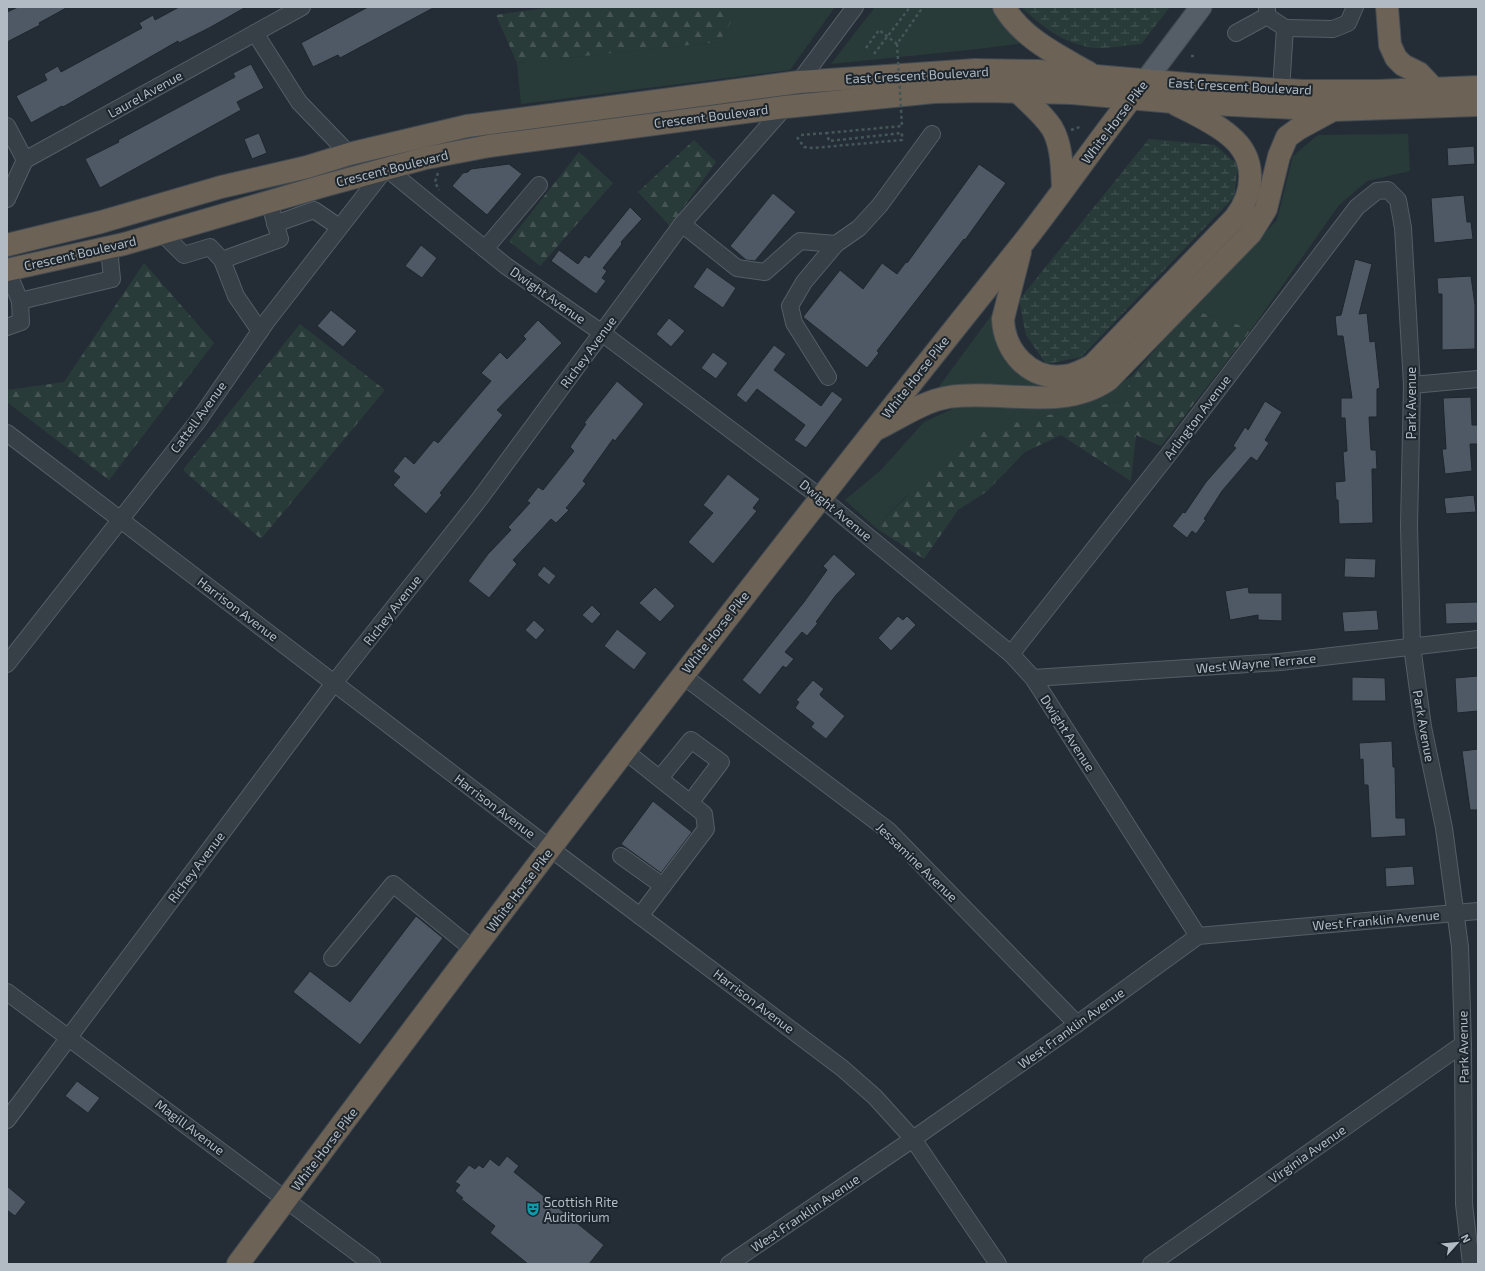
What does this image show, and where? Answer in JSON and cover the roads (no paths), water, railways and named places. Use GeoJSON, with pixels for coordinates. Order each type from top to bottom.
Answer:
{"type":"FeatureCollection","features":[{"type":"Feature","properties":{"kind":"highway"},"geometry":{"type":"LineString","coordinates":[[1004,7],[1010,16],[1030,36],[1047,49],[1095,76]]}},
{"type":"Feature","properties":{"kind":"highway"},"geometry":{"type":"LineString","coordinates":[[1387,7],[1390,45],[1396,58],[1403,65],[1419,73],[1435,90]]}},
{"type":"Feature","properties":{"kind":"highway","name":"East Crescent Boulevard"},"geometry":{"type":"LineString","coordinates":[[763,87],[799,82],[975,70],[1039,71],[1281,90],[1377,92],[1478,87]]}},
{"type":"Feature","properties":{"kind":"highway","name":"White Horse Pike"},"geometry":{"type":"LineString","coordinates":[[238,1264],[682,674],[820,497],[1023,242],[1146,80]]}},
{"type":"Feature","properties":{"kind":"highway","name":"Crescent Boulevard"},"geometry":{"type":"LineString","coordinates":[[7,244],[101,222],[221,187],[307,167],[349,154],[467,126],[763,87]]}},
{"type":"Feature","properties":{"kind":"highway","name":"East Crescent Boulevard"},"geometry":{"type":"LineString","coordinates":[[785,107],[934,92],[1072,93],[1173,102],[1334,110],[1478,105]]}},
{"type":"Feature","properties":{"kind":"highway"},"geometry":{"type":"LineString","coordinates":[[1018,92],[1052,128],[1057,139],[1061,158],[1064,188]]}},
{"type":"Feature","properties":{"kind":"highway"},"geometry":{"type":"LineString","coordinates":[[1023,242],[1003,319],[1009,345],[1018,359],[1038,373],[1056,377],[1080,372],[1093,365],[1100,359],[1235,218],[1246,203],[1250,191],[1250,169],[1248,160],[1237,142],[1222,129],[1173,102]]}},
{"type":"Feature","properties":{"kind":"highway","name":"Crescent Boulevard"},"geometry":{"type":"LineString","coordinates":[[7,270],[109,248],[386,168],[489,146],[785,107]]}},
{"type":"Feature","properties":{"kind":"highway"},"geometry":{"type":"LineString","coordinates":[[873,431],[919,408],[949,398],[967,396],[1052,397],[1090,391],[1104,383],[1117,373],[1251,233],[1266,209],[1279,156],[1287,137],[1298,128],[1334,110]]}},
{"type":"Feature","properties":{"kind":"main road","name":"White Horse Pike"},"geometry":{"type":"LineString","coordinates":[[1146,80],[1201,7]]}},
{"type":"Feature","properties":{"kind":"street","name":"Laurel Avenue"},"geometry":{"type":"LineString","coordinates":[[25,160],[302,7]]}},
{"type":"Feature","properties":{"kind":"street"},"geometry":{"type":"LineString","coordinates":[[799,82],[855,7]]}},
{"type":"Feature","properties":{"kind":"street"},"geometry":{"type":"LineString","coordinates":[[1236,33],[1267,11],[1285,28],[1333,29],[1348,23],[1355,7]]}},
{"type":"Feature","properties":{"kind":"street"},"geometry":{"type":"LineString","coordinates":[[1281,90],[1285,28]]}},
{"type":"Feature","properties":{"kind":"street"},"geometry":{"type":"LineString","coordinates":[[255,33],[299,102],[349,154]]}},
{"type":"Feature","properties":{"kind":"street","name":"Richey Avenue"},"geometry":{"type":"LineString","coordinates":[[7,1120],[334,683],[478,501],[682,224],[785,107]]}},
{"type":"Feature","properties":{"kind":"street"},"geometry":{"type":"LineString","coordinates":[[7,126],[25,160],[7,199]]}},
{"type":"Feature","properties":{"kind":"street"},"geometry":{"type":"LineString","coordinates":[[828,377],[797,328],[790,306],[804,282],[836,244],[859,228],[880,205],[932,134]]}},
{"type":"Feature","properties":{"kind":"street","name":"Cattell Avenue"},"geometry":{"type":"LineString","coordinates":[[7,664],[198,421],[260,331],[386,168]]}},
{"type":"Feature","properties":{"kind":"street","name":"Dwight Avenue"},"geometry":{"type":"LineString","coordinates":[[386,168],[506,266],[602,333],[820,497],[1012,654],[1033,678],[1198,936]]}},
{"type":"Feature","properties":{"kind":"street"},"geometry":{"type":"LineString","coordinates":[[485,249],[539,185]]}},
{"type":"Feature","properties":{"kind":"street","name":"Park Avenue"},"geometry":{"type":"LineString","coordinates":[[1388,190],[1398,200],[1403,228],[1412,385],[1409,526],[1412,646],[1423,727],[1444,828],[1460,947],[1463,1044],[1464,1204],[1471,1264]]}},
{"type":"Feature","properties":{"kind":"street","name":"Arlington Avenue"},"geometry":{"type":"LineString","coordinates":[[1012,654],[1168,455],[1357,207],[1377,191],[1388,190]]}},
{"type":"Feature","properties":{"kind":"street"},"geometry":{"type":"LineString","coordinates":[[222,260],[280,239],[269,202]]}},
{"type":"Feature","properties":{"kind":"street"},"geometry":{"type":"LineString","coordinates":[[275,224],[314,210],[339,227]]}},
{"type":"Feature","properties":{"kind":"street"},"geometry":{"type":"LineString","coordinates":[[682,224],[737,268],[765,272],[800,241],[836,244]]}},
{"type":"Feature","properties":{"kind":"street"},"geometry":{"type":"LineString","coordinates":[[162,233],[184,255],[210,247],[222,260],[236,296],[260,331]]}},
{"type":"Feature","properties":{"kind":"street"},"geometry":{"type":"LineString","coordinates":[[20,301],[112,279],[109,248]]}},
{"type":"Feature","properties":{"kind":"street"},"geometry":{"type":"LineString","coordinates":[[7,270],[20,301],[21,322],[7,327]]}},
{"type":"Feature","properties":{"kind":"street"},"geometry":{"type":"LineString","coordinates":[[1412,385],[1478,379]]}},
{"type":"Feature","properties":{"kind":"street","name":"Harrison Avenue"},"geometry":{"type":"LineString","coordinates":[[8,436],[121,520],[551,849],[842,1068],[875,1097],[913,1139],[998,1264]]}},
{"type":"Feature","properties":{"kind":"street","name":"West Wayne Terrace"},"geometry":{"type":"LineString","coordinates":[[1033,678],[1280,662],[1478,639]]}},
{"type":"Feature","properties":{"kind":"street","name":"Jessamine Avenue"},"geometry":{"type":"LineString","coordinates":[[682,674],[889,831],[1078,1024]]}},
{"type":"Feature","properties":{"kind":"street"},"geometry":{"type":"LineString","coordinates":[[660,778],[692,740],[721,762],[690,803]]}},
{"type":"Feature","properties":{"kind":"street"},"geometry":{"type":"LineString","coordinates":[[625,750],[704,814],[706,829],[640,916]]}},
{"type":"Feature","properties":{"kind":"street"},"geometry":{"type":"LineString","coordinates":[[621,856],[663,886]]}},
{"type":"Feature","properties":{"kind":"street"},"geometry":{"type":"LineString","coordinates":[[332,958],[393,884],[474,950]]}},
{"type":"Feature","properties":{"kind":"street","name":"West Franklin Avenue"},"geometry":{"type":"LineString","coordinates":[[729,1264],[913,1139],[1078,1024],[1198,936],[1478,911]]}},
{"type":"Feature","properties":{"kind":"street","name":"Magill Avenue"},"geometry":{"type":"LineString","coordinates":[[7,992],[372,1264]]}},
{"type":"Feature","properties":{"kind":"street","name":"Virginia Avenue"},"geometry":{"type":"LineString","coordinates":[[1150,1264],[1463,1044]]}},
{"type":"Feature","properties":{"kind":"place","name":"Scottish Rite Auditorium"},"geometry":{"type":"Point","coordinates":[533,1209]}}]}
